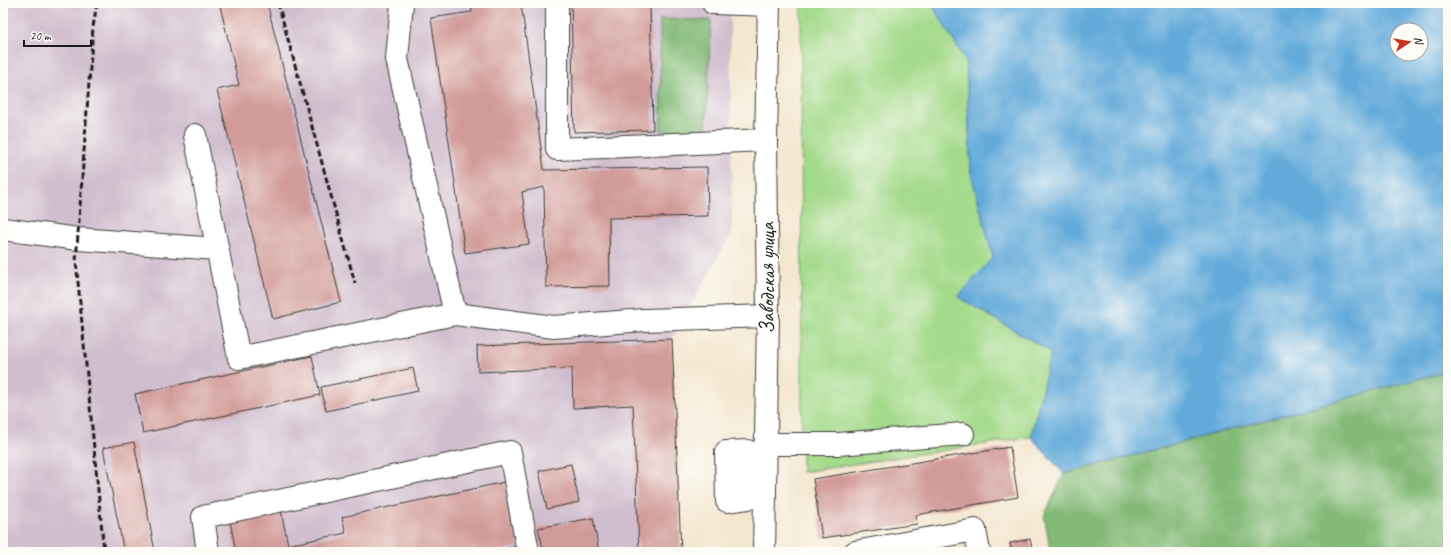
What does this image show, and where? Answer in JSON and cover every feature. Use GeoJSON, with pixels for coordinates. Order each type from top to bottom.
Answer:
{"type":"FeatureCollection","features":[{"type":"Feature","properties":{"kind":"main road"},"geometry":{"type":"LineString","coordinates":[[402,3],[397,59],[455,314]]}},
{"type":"Feature","properties":{"kind":"main road"},"geometry":{"type":"LineString","coordinates":[[557,3],[557,149],[766,140]]}},
{"type":"Feature","properties":{"kind":"main road"},"geometry":{"type":"LineString","coordinates":[[713,3],[769,4]]}},
{"type":"Feature","properties":{"kind":"main road","name":"Заводская улица"},"geometry":{"type":"LineString","coordinates":[[764,552],[756,471],[765,444],[768,316],[766,140],[769,4]]}},
{"type":"Feature","properties":{"kind":"main road"},"geometry":{"type":"LineString","coordinates":[[195,135],[239,358],[455,314],[554,327],[644,320],[768,316]]}},
{"type":"Feature","properties":{"kind":"main road"},"geometry":{"type":"LineString","coordinates":[[3,229],[78,239],[218,249]]}},
{"type":"Feature","properties":{"kind":"main road"},"geometry":{"type":"LineString","coordinates":[[765,444],[838,444],[963,434]]}},
{"type":"Feature","properties":{"kind":"main road"},"geometry":{"type":"LineString","coordinates":[[208,552],[203,517],[510,452],[528,552]]}},
{"type":"Feature","properties":{"kind":"main road"},"geometry":{"type":"LineString","coordinates":[[855,552],[975,530],[979,552]]}},
{"type":"Feature","properties":{"kind":"shaded area"},"geometry":{"type":"Polygon","coordinates":[[[3,3],[730,3],[732,232],[672,339],[681,552],[3,552],[3,3]]]}},
{"type":"Feature","properties":{"kind":"green space"},"geometry":{"type":"Polygon","coordinates":[[[801,3],[931,3],[966,61],[971,173],[993,257],[959,297],[1051,352],[1031,437],[802,472],[801,3]]]}},
{"type":"Feature","properties":{"kind":"green space"},"geometry":{"type":"Polygon","coordinates":[[[660,19],[711,20],[706,130],[661,131],[660,19]]]}},
{"type":"Feature","properties":{"kind":"green space"},"geometry":{"type":"Polygon","coordinates":[[[1448,371],[1448,545],[1414,552],[1051,552],[1044,516],[1064,474],[1448,371]]]}},
{"type":"Feature","properties":{"kind":"water"},"geometry":{"type":"Polygon","coordinates":[[[931,3],[1448,3],[1448,371],[1064,474],[1031,437],[1051,352],[958,297],[993,257],[971,173],[966,61],[931,3]]]}},
{"type":"Feature","properties":{"kind":"building"},"geometry":{"type":"Polygon","coordinates":[[[232,3],[267,3],[341,302],[273,319],[217,90],[239,85],[220,6],[232,3]]]}},
{"type":"Feature","properties":{"kind":"building"},"geometry":{"type":"Polygon","coordinates":[[[471,3],[521,3],[544,170],[707,167],[708,216],[609,218],[610,286],[546,287],[544,187],[522,192],[529,244],[465,253],[431,18],[472,12],[471,3]]]}},
{"type":"Feature","properties":{"kind":"building"},"geometry":{"type":"Polygon","coordinates":[[[571,3],[650,3],[653,130],[574,132],[571,3]]]}},
{"type":"Feature","properties":{"kind":"building"},"geometry":{"type":"Polygon","coordinates":[[[672,339],[681,552],[639,552],[633,405],[573,408],[572,368],[478,372],[477,346],[672,339]]]}},
{"type":"Feature","properties":{"kind":"building"},"geometry":{"type":"Polygon","coordinates":[[[312,356],[320,395],[143,433],[135,394],[312,356]]]}},
{"type":"Feature","properties":{"kind":"building"},"geometry":{"type":"Polygon","coordinates":[[[413,368],[418,391],[326,411],[321,387],[413,368]]]}},
{"type":"Feature","properties":{"kind":"building"},"geometry":{"type":"Polygon","coordinates":[[[134,442],[155,552],[124,552],[103,448],[134,442]]]}},
{"type":"Feature","properties":{"kind":"building"},"geometry":{"type":"Polygon","coordinates":[[[1010,447],[1018,497],[916,515],[917,524],[822,538],[813,479],[1010,447]]]}},
{"type":"Feature","properties":{"kind":"building"},"geometry":{"type":"Polygon","coordinates":[[[571,464],[579,502],[547,509],[539,471],[571,464]]]}},
{"type":"Feature","properties":{"kind":"building"},"geometry":{"type":"Polygon","coordinates":[[[505,482],[519,546],[491,552],[236,552],[230,521],[281,510],[288,545],[346,533],[342,517],[505,482]]]}},
{"type":"Feature","properties":{"kind":"building"},"geometry":{"type":"Polygon","coordinates":[[[593,518],[599,552],[544,552],[538,528],[593,518]]]}},
{"type":"Feature","properties":{"kind":"building"},"geometry":{"type":"Polygon","coordinates":[[[1030,539],[1033,552],[1012,552],[1010,543],[1030,539]]]}},
{"type":"Feature","properties":{"kind":"railway"},"geometry":{"type":"LineString","coordinates":[[97,3],[93,27],[76,261],[104,552]]}},
{"type":"Feature","properties":{"kind":"railway"},"geometry":{"type":"LineString","coordinates":[[278,3],[355,283]]}}]}
